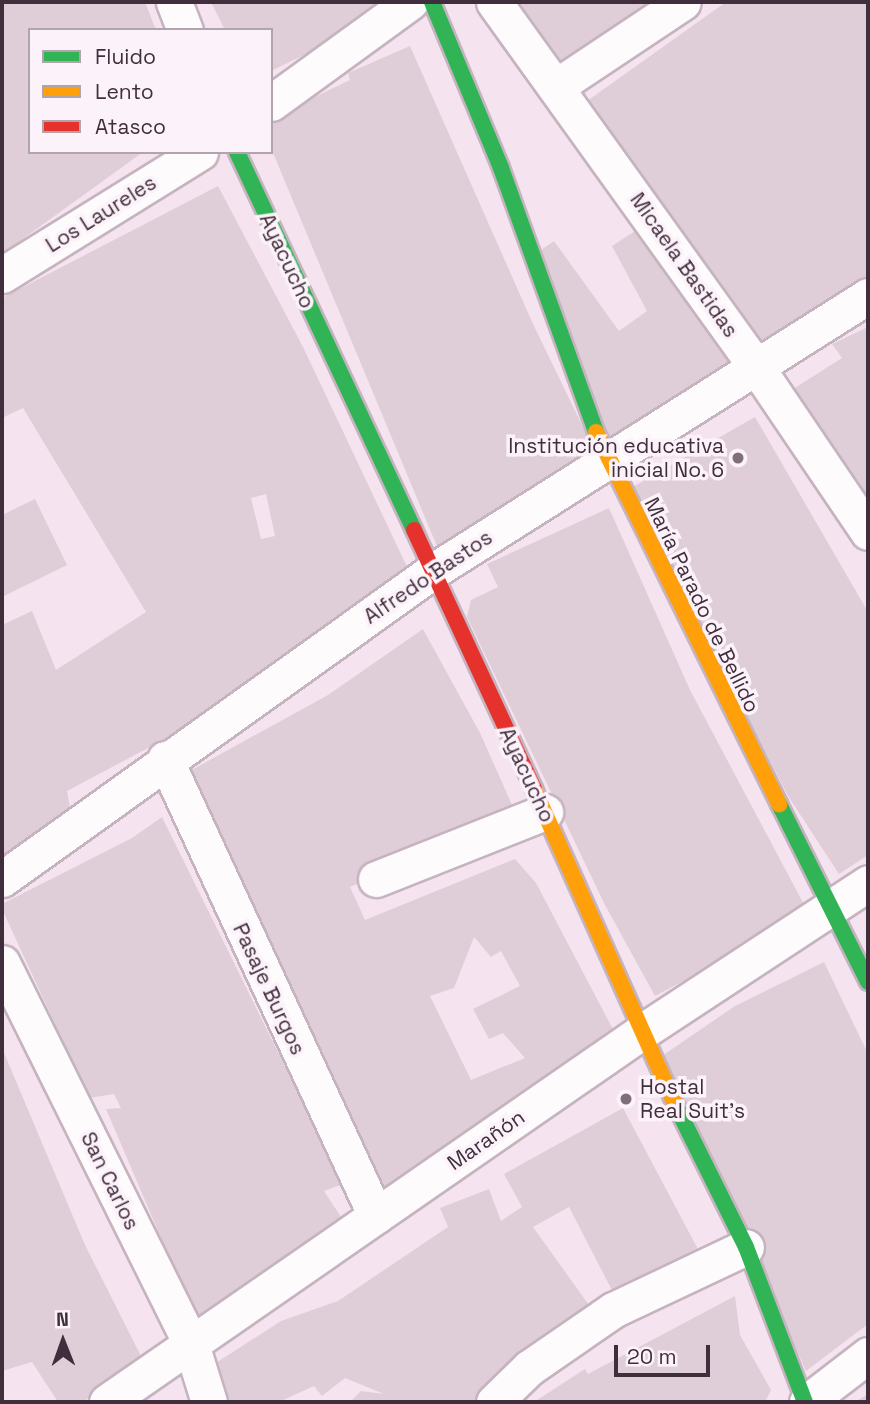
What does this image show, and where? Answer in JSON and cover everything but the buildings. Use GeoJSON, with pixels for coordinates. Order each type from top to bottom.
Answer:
{"type":"FeatureCollection","features":[{"type":"Feature","properties":{"kind":"street"},"geometry":{"type":"LineString","coordinates":[[174,2],[185,28]]}},
{"type":"Feature","properties":{"kind":"street"},"geometry":{"type":"LineString","coordinates":[[273,102],[410,2]]}},
{"type":"Feature","properties":{"kind":"street","name":"María Parado de Bellido"},"geometry":{"type":"LineString","coordinates":[[432,2],[501,168],[607,461],[868,982]]}},
{"type":"Feature","properties":{"kind":"street","name":"Micaela Bastidas"},"geometry":{"type":"LineString","coordinates":[[494,2],[557,86],[757,368],[868,532]]}},
{"type":"Feature","properties":{"kind":"street"},"geometry":{"type":"LineString","coordinates":[[557,86],[683,2]]}},
{"type":"Feature","properties":{"kind":"street","name":"Los Laureles"},"geometry":{"type":"LineString","coordinates":[[2,275],[197,154]]}},
{"type":"Feature","properties":{"kind":"street","name":"Ayacucho"},"geometry":{"type":"LineString","coordinates":[[238,154],[430,573],[545,812],[640,1033],[746,1247],[806,1402]]}},
{"type":"Feature","properties":{"kind":"street","name":"Alfredo Bastos"},"geometry":{"type":"LineString","coordinates":[[2,879],[165,759],[430,573],[868,296]]}},
{"type":"Feature","properties":{"kind":"street","name":"Pasaje Burgos"},"geometry":{"type":"LineString","coordinates":[[165,759],[376,1216]]}},
{"type":"Feature","properties":{"kind":"street"},"geometry":{"type":"LineString","coordinates":[[376,879],[545,812]]}},
{"type":"Feature","properties":{"kind":"street","name":"Marañón"},"geometry":{"type":"LineString","coordinates":[[107,1402],[640,1033],[868,883]]}},
{"type":"Feature","properties":{"kind":"street","name":"San Carlos"},"geometry":{"type":"LineString","coordinates":[[2,963],[191,1344],[209,1402]]}},
{"type":"Feature","properties":{"kind":"street"},"geometry":{"type":"LineString","coordinates":[[495,1402],[530,1368],[613,1310],[746,1247]]}},
{"type":"Feature","properties":{"kind":"street"},"geometry":{"type":"LineString","coordinates":[[806,1402],[868,1355]]}},
{"type":"Feature","properties":{"kind":"traffic: fast"},"geometry":{"type":"LineString","coordinates":[[432,2],[501,168],[596,432]]}},
{"type":"Feature","properties":{"kind":"traffic: fast"},"geometry":{"type":"LineString","coordinates":[[238,154],[414,530]]}},
{"type":"Feature","properties":{"kind":"traffic: fast"},"geometry":{"type":"LineString","coordinates":[[779,804],[868,982]]}},
{"type":"Feature","properties":{"kind":"traffic: fast"},"geometry":{"type":"LineString","coordinates":[[676,1106],[746,1247],[805,1402]]}},
{"type":"Feature","properties":{"kind":"traffic: slow"},"geometry":{"type":"LineString","coordinates":[[596,432],[779,804]]}},
{"type":"Feature","properties":{"kind":"traffic: slow"},"geometry":{"type":"LineString","coordinates":[[534,789],[676,1106]]}},
{"type":"Feature","properties":{"kind":"traffic: jam"},"geometry":{"type":"LineString","coordinates":[[414,530],[534,789]]}},
{"type":"Feature","properties":{"kind":"place","name":"Institución educativa inicial No. 6"},"geometry":{"type":"Point","coordinates":[738,458]}},
{"type":"Feature","properties":{"kind":"place","name":"Hostal Real Suit's"},"geometry":{"type":"Point","coordinates":[626,1099]}}]}
